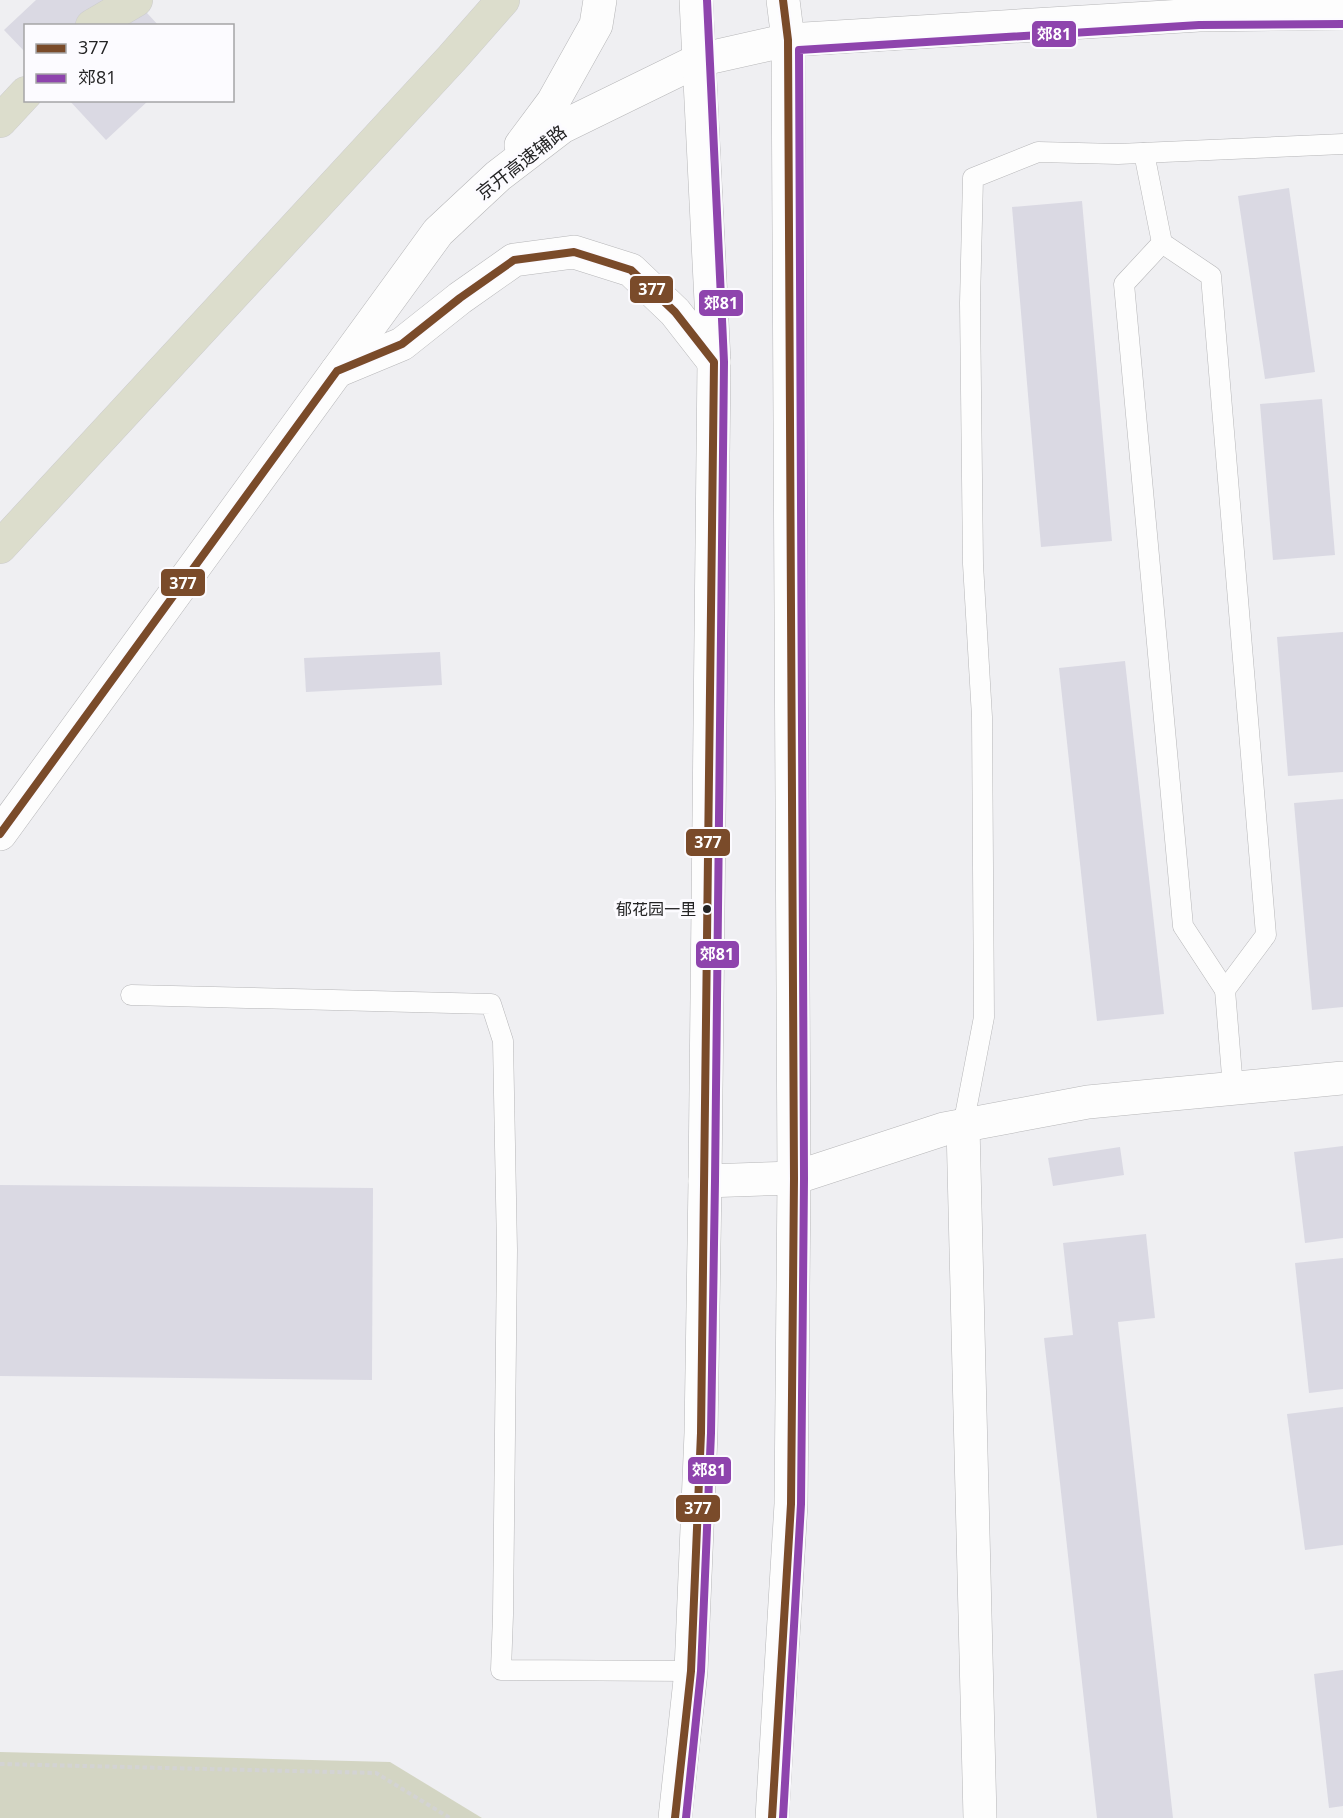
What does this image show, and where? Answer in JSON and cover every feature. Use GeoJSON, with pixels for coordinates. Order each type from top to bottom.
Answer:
{"type":"FeatureCollection","features":[{"type":"Feature","properties":{"kind":"highway"},"geometry":{"type":"LineString","coordinates":[[95,24],[136,0]]}},
{"type":"Feature","properties":{"kind":"highway"},"geometry":{"type":"LineString","coordinates":[[0,547],[503,0]]}},
{"type":"Feature","properties":{"kind":"highway"},"geometry":{"type":"LineString","coordinates":[[0,121],[24,95]]}},
{"type":"Feature","properties":{"kind":"main road"},"geometry":{"type":"LineString","coordinates":[[498,176],[553,102],[596,25],[600,0]]}},
{"type":"Feature","properties":{"kind":"main road"},"geometry":{"type":"LineString","coordinates":[[675,1818],[691,1671],[701,1432],[705,1181],[714,362],[696,0]]}},
{"type":"Feature","properties":{"kind":"main road"},"geometry":{"type":"LineString","coordinates":[[772,1818],[791,1504],[794,1178],[788,39],[783,0]]}},
{"type":"Feature","properties":{"kind":"main road","name":"京开高速辅路"},"geometry":{"type":"LineString","coordinates":[[0,834],[438,231],[498,176],[562,127],[699,60],[788,39],[1199,15],[1343,13]]}},
{"type":"Feature","properties":{"kind":"main road"},"geometry":{"type":"LineString","coordinates":[[337,371],[402,344],[460,298],[514,260],[574,252],[631,270],[675,312],[714,362]]}},
{"type":"Feature","properties":{"kind":"main road"},"geometry":{"type":"LineString","coordinates":[[705,1181],[794,1178],[944,1129],[1088,1102],[1343,1078]]}},
{"type":"Feature","properties":{"kind":"main road"},"geometry":{"type":"LineString","coordinates":[[963,1126],[980,1818]]}},
{"type":"Feature","properties":{"kind":"lane"},"geometry":{"type":"LineString","coordinates":[[963,1126],[984,1017],[981,717],[973,564],[970,339],[973,178],[1038,152],[1144,153],[1343,144]]}},
{"type":"Feature","properties":{"kind":"lane"},"geometry":{"type":"LineString","coordinates":[[1144,153],[1162,243],[1211,276],[1266,935],[1226,990]]}},
{"type":"Feature","properties":{"kind":"lane"},"geometry":{"type":"LineString","coordinates":[[1162,243],[1124,284],[1183,926],[1226,990],[1233,1088]]}},
{"type":"Feature","properties":{"kind":"lane"},"geometry":{"type":"LineString","coordinates":[[131,995],[491,1004],[503,1041],[507,1239],[501,1670],[691,1671]]}},
{"type":"Feature","properties":{"kind":"path"},"geometry":{"type":"LineString","coordinates":[[0,1764],[376,1773],[450,1818]]}},
{"type":"Feature","properties":{"kind":"green space"},"geometry":{"type":"Polygon","coordinates":[[[0,1752],[390,1762],[482,1818],[0,1818],[0,1752]]]}},
{"type":"Feature","properties":{"kind":"building"},"geometry":{"type":"Polygon","coordinates":[[[36,0],[135,0],[157,24],[24,24],[24,51],[4,30],[36,0]]]}},
{"type":"Feature","properties":{"kind":"building"},"geometry":{"type":"Polygon","coordinates":[[[71,102],[147,102],[106,140],[71,102]]]}},
{"type":"Feature","properties":{"kind":"building"},"geometry":{"type":"Polygon","coordinates":[[[1289,188],[1315,372],[1265,379],[1238,196],[1289,188]]]}},
{"type":"Feature","properties":{"kind":"building"},"geometry":{"type":"Polygon","coordinates":[[[1082,201],[1112,541],[1041,547],[1012,207],[1082,201]]]}},
{"type":"Feature","properties":{"kind":"building"},"geometry":{"type":"Polygon","coordinates":[[[1322,399],[1335,555],[1273,560],[1260,404],[1322,399]]]}},
{"type":"Feature","properties":{"kind":"building"},"geometry":{"type":"Polygon","coordinates":[[[1343,632],[1343,772],[1288,776],[1277,637],[1343,632]]]}},
{"type":"Feature","properties":{"kind":"building"},"geometry":{"type":"Polygon","coordinates":[[[440,652],[442,685],[306,692],[304,658],[440,652]]]}},
{"type":"Feature","properties":{"kind":"building"},"geometry":{"type":"Polygon","coordinates":[[[1125,661],[1164,1014],[1097,1021],[1059,668],[1125,661]]]}},
{"type":"Feature","properties":{"kind":"building"},"geometry":{"type":"Polygon","coordinates":[[[1343,799],[1343,1007],[1312,1010],[1294,803],[1343,799]]]}},
{"type":"Feature","properties":{"kind":"building"},"geometry":{"type":"Polygon","coordinates":[[[1343,1146],[1343,1238],[1305,1243],[1294,1152],[1343,1146]]]}},
{"type":"Feature","properties":{"kind":"building"},"geometry":{"type":"Polygon","coordinates":[[[1120,1147],[1124,1175],[1053,1186],[1048,1158],[1120,1147]]]}},
{"type":"Feature","properties":{"kind":"building"},"geometry":{"type":"Polygon","coordinates":[[[0,1185],[373,1188],[372,1380],[0,1376],[0,1185]]]}},
{"type":"Feature","properties":{"kind":"building"},"geometry":{"type":"Polygon","coordinates":[[[1146,1234],[1155,1318],[1118,1322],[1173,1818],[1097,1818],[1044,1338],[1073,1335],[1063,1243],[1146,1234]]]}},
{"type":"Feature","properties":{"kind":"building"},"geometry":{"type":"Polygon","coordinates":[[[1343,1258],[1343,1389],[1309,1393],[1295,1263],[1343,1258]]]}},
{"type":"Feature","properties":{"kind":"building"},"geometry":{"type":"Polygon","coordinates":[[[1343,1407],[1343,1545],[1305,1550],[1287,1414],[1343,1407]]]}},
{"type":"Feature","properties":{"kind":"building"},"geometry":{"type":"Polygon","coordinates":[[[1343,1670],[1343,1806],[1329,1808],[1314,1674],[1343,1670]]]}},
{"type":"Feature","properties":{"kind":"transit line","name":"郊81"},"geometry":{"type":"LineString","coordinates":[[686,1818],[701,1671],[711,1433],[715,1181],[724,362],[707,0]]}},
{"type":"Feature","properties":{"kind":"transit line","name":"377"},"geometry":{"type":"LineString","coordinates":[[772,1818],[791,1504],[794,1178],[788,40],[783,0]]}},
{"type":"Feature","properties":{"kind":"transit line","name":"郊81"},"geometry":{"type":"LineString","coordinates":[[783,1818],[801,1504],[804,1178],[799,50],[1199,25],[1343,24]]}},
{"type":"Feature","properties":{"kind":"transit line","name":"377"},"geometry":{"type":"LineString","coordinates":[[0,834],[337,371],[402,344],[460,298],[514,260],[574,252],[631,270],[675,312],[714,362],[701,1433],[691,1671],[675,1818]]}},
{"type":"Feature","properties":{"kind":"place","name":"郁花园一里"},"geometry":{"type":"Point","coordinates":[707,909]}}]}
